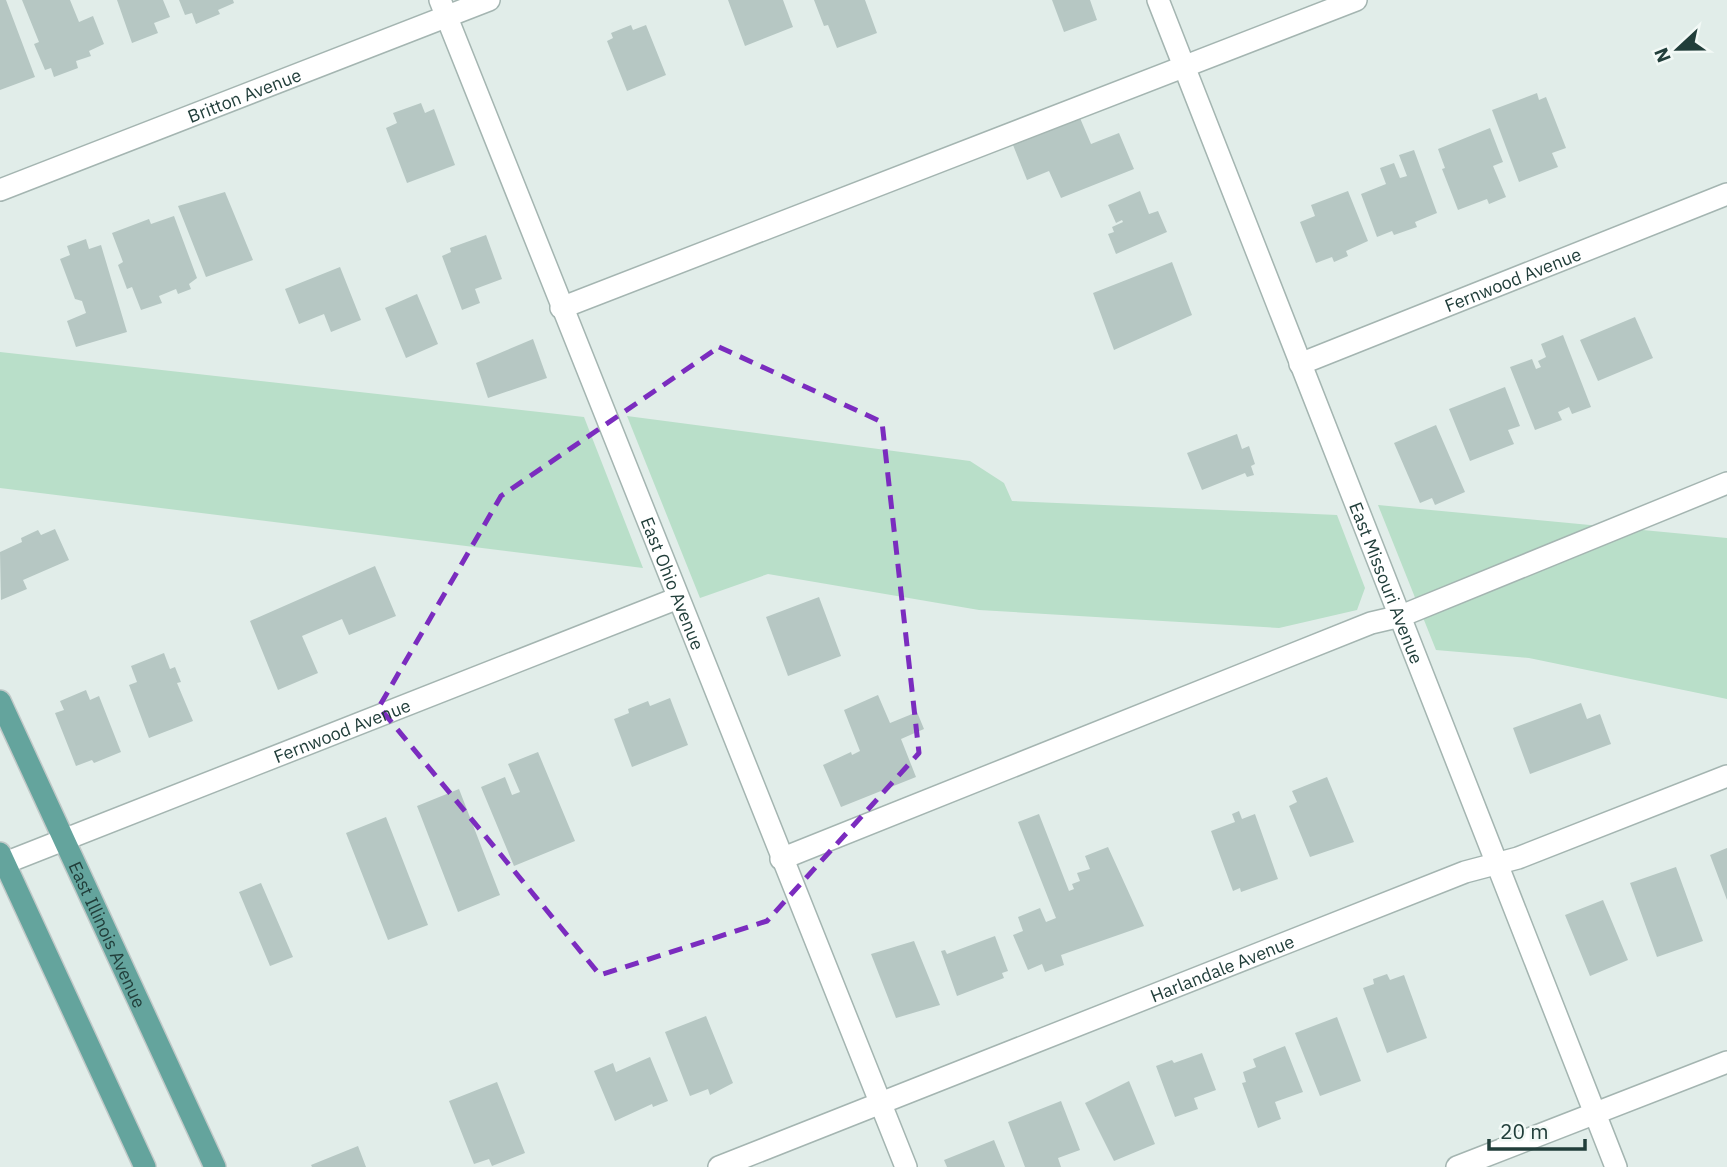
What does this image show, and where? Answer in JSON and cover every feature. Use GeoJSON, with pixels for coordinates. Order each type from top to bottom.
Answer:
{"type":"FeatureCollection","features":[{"type":"Feature","properties":{"kind":"main road","name":"East Illinois Avenue"},"geometry":{"type":"LineString","coordinates":[[0,701],[215,1167]]}},
{"type":"Feature","properties":{"kind":"main road"},"geometry":{"type":"LineString","coordinates":[[2,858],[145,1167]]}},
{"type":"Feature","properties":{"kind":"street","name":"Britton Avenue"},"geometry":{"type":"LineString","coordinates":[[0,190],[443,9],[489,0]]}},
{"type":"Feature","properties":{"kind":"street","name":"East Missouri Avenue"},"geometry":{"type":"LineString","coordinates":[[1158,0],[1616,1167]]}},
{"type":"Feature","properties":{"kind":"street"},"geometry":{"type":"LineString","coordinates":[[561,308],[1356,0]]}},
{"type":"Feature","properties":{"kind":"street","name":"East Ohio Avenue"},"geometry":{"type":"LineString","coordinates":[[443,9],[906,1167]]}},
{"type":"Feature","properties":{"kind":"street","name":"Fernwood Avenue"},"geometry":{"type":"LineString","coordinates":[[1300,364],[1727,194]]}},
{"type":"Feature","properties":{"kind":"street"},"geometry":{"type":"LineString","coordinates":[[782,859],[1359,628],[1401,616],[1727,483]]}},
{"type":"Feature","properties":{"kind":"street","name":"Fernwood Avenue"},"geometry":{"type":"LineString","coordinates":[[2,858],[64,840],[678,598]]}},
{"type":"Feature","properties":{"kind":"street","name":"Harlandale Avenue"},"geometry":{"type":"LineString","coordinates":[[719,1167],[1465,872],[1518,858],[1727,776]]}},
{"type":"Feature","properties":{"kind":"street"},"geometry":{"type":"LineString","coordinates":[[1457,1167],[1727,1062]]}},
{"type":"Feature","properties":{"kind":"highlighted area"},"geometry":{"type":"Polygon","coordinates":[[[719,347],[882,422],[919,753],[767,921],[600,975],[379,707],[501,496],[719,347]]]}},
{"type":"Feature","properties":{"kind":"green space"},"geometry":{"type":"Polygon","coordinates":[[[0,352],[584,417],[643,568],[0,488],[0,352]]]}},
{"type":"Feature","properties":{"kind":"green space"},"geometry":{"type":"Polygon","coordinates":[[[627,416],[970,461],[1004,483],[1012,501],[1337,515],[1365,588],[1357,610],[1279,628],[979,610],[768,574],[700,598],[627,416]]]}},
{"type":"Feature","properties":{"kind":"green space"},"geometry":{"type":"Polygon","coordinates":[[[1378,505],[1727,538],[1727,699],[1529,658],[1436,650],[1378,505]]]}},
{"type":"Feature","properties":{"kind":"building"},"geometry":{"type":"Polygon","coordinates":[[[0,0],[6,0],[35,77],[0,90],[0,0]]]}},
{"type":"Feature","properties":{"kind":"building"},"geometry":{"type":"Polygon","coordinates":[[[22,0],[70,0],[79,22],[93,16],[104,44],[89,51],[91,56],[76,61],[78,68],[54,77],[51,68],[45,70],[34,44],[39,42],[22,0]]]}},
{"type":"Feature","properties":{"kind":"building"},"geometry":{"type":"Polygon","coordinates":[[[117,0],[163,0],[170,17],[154,23],[158,33],[132,43],[117,0]]]}},
{"type":"Feature","properties":{"kind":"building"},"geometry":{"type":"Polygon","coordinates":[[[179,0],[233,0],[234,3],[218,10],[220,14],[196,24],[192,13],[185,15],[179,0]]]}},
{"type":"Feature","properties":{"kind":"building"},"geometry":{"type":"Polygon","coordinates":[[[728,0],[783,0],[793,27],[745,46],[728,0]]]}},
{"type":"Feature","properties":{"kind":"building"},"geometry":{"type":"Polygon","coordinates":[[[814,0],[865,0],[877,33],[837,48],[828,25],[824,26],[814,0]]]}},
{"type":"Feature","properties":{"kind":"building"},"geometry":{"type":"Polygon","coordinates":[[[1052,0],[1090,0],[1097,20],[1064,32],[1052,0]]]}},
{"type":"Feature","properties":{"kind":"building"},"geometry":{"type":"Polygon","coordinates":[[[631,25],[633,30],[646,25],[666,75],[627,91],[607,41],[613,38],[611,33],[631,25]]]}},
{"type":"Feature","properties":{"kind":"building"},"geometry":{"type":"Polygon","coordinates":[[[1537,93],[1539,100],[1546,97],[1566,148],[1552,153],[1558,167],[1519,182],[1492,110],[1537,93]]]}},
{"type":"Feature","properties":{"kind":"building"},"geometry":{"type":"Polygon","coordinates":[[[421,103],[425,113],[434,109],[455,165],[407,183],[386,128],[397,123],[393,113],[421,103]]]}},
{"type":"Feature","properties":{"kind":"building"},"geometry":{"type":"Polygon","coordinates":[[[1080,118],[1091,144],[1119,133],[1134,169],[1061,198],[1049,171],[1027,180],[1013,145],[1080,118]]]}},
{"type":"Feature","properties":{"kind":"building"},"geometry":{"type":"Polygon","coordinates":[[[1490,128],[1503,162],[1493,166],[1506,197],[1489,204],[1487,199],[1458,210],[1442,169],[1445,168],[1438,149],[1490,128]]]}},
{"type":"Feature","properties":{"kind":"building"},"geometry":{"type":"Polygon","coordinates":[[[1414,150],[1437,213],[1415,222],[1417,227],[1394,235],[1392,231],[1377,237],[1361,194],[1386,184],[1380,168],[1394,163],[1400,178],[1407,176],[1399,155],[1414,150]]]}},
{"type":"Feature","properties":{"kind":"building"},"geometry":{"type":"Polygon","coordinates":[[[1140,191],[1149,214],[1158,211],[1167,232],[1116,254],[1108,234],[1114,232],[1112,227],[1123,222],[1122,220],[1116,223],[1108,205],[1140,191]]]}},
{"type":"Feature","properties":{"kind":"building"},"geometry":{"type":"Polygon","coordinates":[[[1348,191],[1368,241],[1346,251],[1348,256],[1334,262],[1332,257],[1316,263],[1300,222],[1315,216],[1311,205],[1348,191]]]}},
{"type":"Feature","properties":{"kind":"building"},"geometry":{"type":"Polygon","coordinates":[[[225,192],[253,260],[206,277],[178,206],[225,192]]]}},
{"type":"Feature","properties":{"kind":"building"},"geometry":{"type":"Polygon","coordinates":[[[174,216],[197,278],[189,284],[191,289],[178,294],[176,289],[159,296],[162,303],[141,310],[132,287],[127,289],[118,265],[123,262],[112,233],[149,219],[151,224],[174,216]]]}},
{"type":"Feature","properties":{"kind":"building"},"geometry":{"type":"Polygon","coordinates":[[[486,235],[502,279],[475,289],[480,303],[462,310],[442,256],[451,252],[450,248],[486,235]]]}},
{"type":"Feature","properties":{"kind":"building"},"geometry":{"type":"Polygon","coordinates":[[[86,239],[89,249],[101,245],[127,332],[76,347],[67,321],[86,313],[82,301],[75,299],[60,259],[70,255],[67,246],[86,239]]]}},
{"type":"Feature","properties":{"kind":"building"},"geometry":{"type":"Polygon","coordinates":[[[1172,262],[1192,315],[1114,350],[1093,293],[1172,262]]]}},
{"type":"Feature","properties":{"kind":"building"},"geometry":{"type":"Polygon","coordinates":[[[340,267],[361,320],[331,332],[324,314],[299,324],[285,289],[340,267]]]}},
{"type":"Feature","properties":{"kind":"building"},"geometry":{"type":"Polygon","coordinates":[[[417,294],[438,344],[406,358],[385,308],[417,294]]]}},
{"type":"Feature","properties":{"kind":"building"},"geometry":{"type":"Polygon","coordinates":[[[1635,317],[1653,358],[1598,381],[1580,340],[1635,317]]]}},
{"type":"Feature","properties":{"kind":"building"},"geometry":{"type":"Polygon","coordinates":[[[1563,335],[1591,407],[1572,414],[1569,407],[1558,412],[1562,420],[1535,430],[1510,367],[1532,359],[1536,369],[1541,367],[1538,361],[1546,357],[1541,344],[1563,335]]]}},
{"type":"Feature","properties":{"kind":"building"},"geometry":{"type":"Polygon","coordinates":[[[533,339],[547,378],[488,398],[476,363],[533,339]]]}},
{"type":"Feature","properties":{"kind":"building"},"geometry":{"type":"Polygon","coordinates":[[[1505,387],[1520,426],[1508,430],[1514,444],[1470,461],[1449,409],[1505,387]]]}},
{"type":"Feature","properties":{"kind":"building"},"geometry":{"type":"Polygon","coordinates":[[[1436,425],[1465,492],[1435,505],[1432,498],[1420,503],[1394,443],[1436,425]]]}},
{"type":"Feature","properties":{"kind":"building"},"geometry":{"type":"Polygon","coordinates":[[[1237,434],[1242,449],[1249,446],[1255,464],[1251,466],[1254,475],[1247,477],[1245,473],[1202,490],[1187,453],[1237,434]]]}},
{"type":"Feature","properties":{"kind":"building"},"geometry":{"type":"Polygon","coordinates":[[[55,529],[69,560],[23,580],[27,589],[1,600],[0,552],[22,542],[21,538],[38,530],[41,535],[55,529]]]}},
{"type":"Feature","properties":{"kind":"building"},"geometry":{"type":"Polygon","coordinates":[[[375,566],[396,616],[349,635],[342,619],[302,636],[318,673],[278,690],[250,621],[375,566]]]}},
{"type":"Feature","properties":{"kind":"building"},"geometry":{"type":"Polygon","coordinates":[[[819,597],[841,656],[788,676],[766,617],[819,597]]]}},
{"type":"Feature","properties":{"kind":"building"},"geometry":{"type":"Polygon","coordinates":[[[164,653],[170,669],[175,667],[181,682],[177,683],[193,721],[149,738],[129,685],[137,682],[131,666],[164,653]]]}},
{"type":"Feature","properties":{"kind":"building"},"geometry":{"type":"Polygon","coordinates":[[[86,690],[90,700],[99,696],[121,752],[94,763],[92,760],[76,766],[55,713],[64,710],[60,701],[86,690]]]}},
{"type":"Feature","properties":{"kind":"building"},"geometry":{"type":"Polygon","coordinates":[[[878,695],[890,723],[917,712],[924,729],[901,739],[916,777],[841,807],[823,765],[851,752],[852,755],[860,751],[844,710],[878,695]]]}},
{"type":"Feature","properties":{"kind":"building"},"geometry":{"type":"Polygon","coordinates":[[[670,698],[688,745],[632,767],[614,719],[629,713],[628,709],[648,701],[650,706],[670,698]]]}},
{"type":"Feature","properties":{"kind":"building"},"geometry":{"type":"Polygon","coordinates":[[[1581,703],[1587,719],[1600,714],[1611,744],[1530,774],[1513,728],[1581,703]]]}},
{"type":"Feature","properties":{"kind":"building"},"geometry":{"type":"Polygon","coordinates":[[[538,752],[575,841],[514,866],[481,787],[505,777],[512,795],[520,792],[508,764],[538,752]]]}},
{"type":"Feature","properties":{"kind":"building"},"geometry":{"type":"Polygon","coordinates":[[[1327,777],[1354,842],[1310,857],[1289,806],[1297,802],[1292,791],[1327,777]]]}},
{"type":"Feature","properties":{"kind":"building"},"geometry":{"type":"Polygon","coordinates":[[[459,789],[500,895],[458,912],[417,806],[459,789]]]}},
{"type":"Feature","properties":{"kind":"building"},"geometry":{"type":"Polygon","coordinates":[[[1239,811],[1242,819],[1255,814],[1278,879],[1241,892],[1240,888],[1233,891],[1211,831],[1235,822],[1232,814],[1239,811]]]}},
{"type":"Feature","properties":{"kind":"building"},"geometry":{"type":"Polygon","coordinates":[[[1039,814],[1069,891],[1074,889],[1072,884],[1080,881],[1077,873],[1090,869],[1085,856],[1108,847],[1144,926],[1061,955],[1064,965],[1045,972],[1042,964],[1028,970],[1013,935],[1023,931],[1018,917],[1040,908],[1046,922],[1056,918],[1018,822],[1039,814]]]}},
{"type":"Feature","properties":{"kind":"building"},"geometry":{"type":"Polygon","coordinates":[[[386,817],[428,925],[388,940],[346,833],[386,817]]]}},
{"type":"Feature","properties":{"kind":"building"},"geometry":{"type":"Polygon","coordinates":[[[1727,848],[1727,900],[1710,855],[1727,848]]]}},
{"type":"Feature","properties":{"kind":"building"},"geometry":{"type":"Polygon","coordinates":[[[1676,867],[1703,941],[1657,957],[1630,883],[1676,867]]]}},
{"type":"Feature","properties":{"kind":"building"},"geometry":{"type":"Polygon","coordinates":[[[261,883],[293,957],[270,966],[239,892],[261,883]]]}},
{"type":"Feature","properties":{"kind":"building"},"geometry":{"type":"Polygon","coordinates":[[[1603,900],[1628,960],[1590,976],[1565,915],[1603,900]]]}},
{"type":"Feature","properties":{"kind":"building"},"geometry":{"type":"Polygon","coordinates":[[[995,936],[1008,971],[1002,973],[1004,978],[957,996],[941,951],[945,950],[947,954],[995,936]]]}},
{"type":"Feature","properties":{"kind":"building"},"geometry":{"type":"Polygon","coordinates":[[[914,941],[940,1005],[896,1018],[871,954],[914,941]]]}},
{"type":"Feature","properties":{"kind":"building"},"geometry":{"type":"Polygon","coordinates":[[[1387,974],[1390,980],[1404,975],[1427,1038],[1387,1053],[1363,988],[1374,984],[1373,979],[1387,974]]]}},
{"type":"Feature","properties":{"kind":"building"},"geometry":{"type":"Polygon","coordinates":[[[706,1016],[733,1083],[710,1095],[708,1089],[690,1096],[665,1032],[706,1016]]]}},
{"type":"Feature","properties":{"kind":"building"},"geometry":{"type":"Polygon","coordinates":[[[1337,1017],[1361,1081],[1320,1096],[1295,1033],[1337,1017]]]}},
{"type":"Feature","properties":{"kind":"building"},"geometry":{"type":"Polygon","coordinates":[[[1285,1046],[1303,1092],[1275,1102],[1281,1119],[1258,1128],[1242,1083],[1246,1082],[1243,1072],[1256,1067],[1253,1059],[1285,1046]]]}},
{"type":"Feature","properties":{"kind":"building"},"geometry":{"type":"Polygon","coordinates":[[[1202,1053],[1216,1090],[1194,1098],[1198,1109],[1175,1117],[1156,1066],[1202,1053]]]}},
{"type":"Feature","properties":{"kind":"building"},"geometry":{"type":"Polygon","coordinates":[[[650,1057],[668,1101],[653,1107],[652,1104],[615,1121],[594,1071],[613,1063],[616,1072],[650,1057]]]}},
{"type":"Feature","properties":{"kind":"building"},"geometry":{"type":"Polygon","coordinates":[[[1129,1081],[1155,1144],[1114,1161],[1085,1103],[1129,1081]]]}},
{"type":"Feature","properties":{"kind":"building"},"geometry":{"type":"Polygon","coordinates":[[[497,1082],[525,1153],[492,1166],[489,1159],[474,1164],[449,1101],[497,1082]]]}},
{"type":"Feature","properties":{"kind":"building"},"geometry":{"type":"Polygon","coordinates":[[[1061,1101],[1080,1150],[1058,1158],[1061,1167],[1025,1167],[1008,1122],[1061,1101]]]}},
{"type":"Feature","properties":{"kind":"building"},"geometry":{"type":"Polygon","coordinates":[[[994,1140],[1005,1167],[947,1167],[944,1160],[994,1140]]]}},
{"type":"Feature","properties":{"kind":"building"},"geometry":{"type":"Polygon","coordinates":[[[358,1146],[366,1167],[311,1165],[358,1146]]]}}]}
